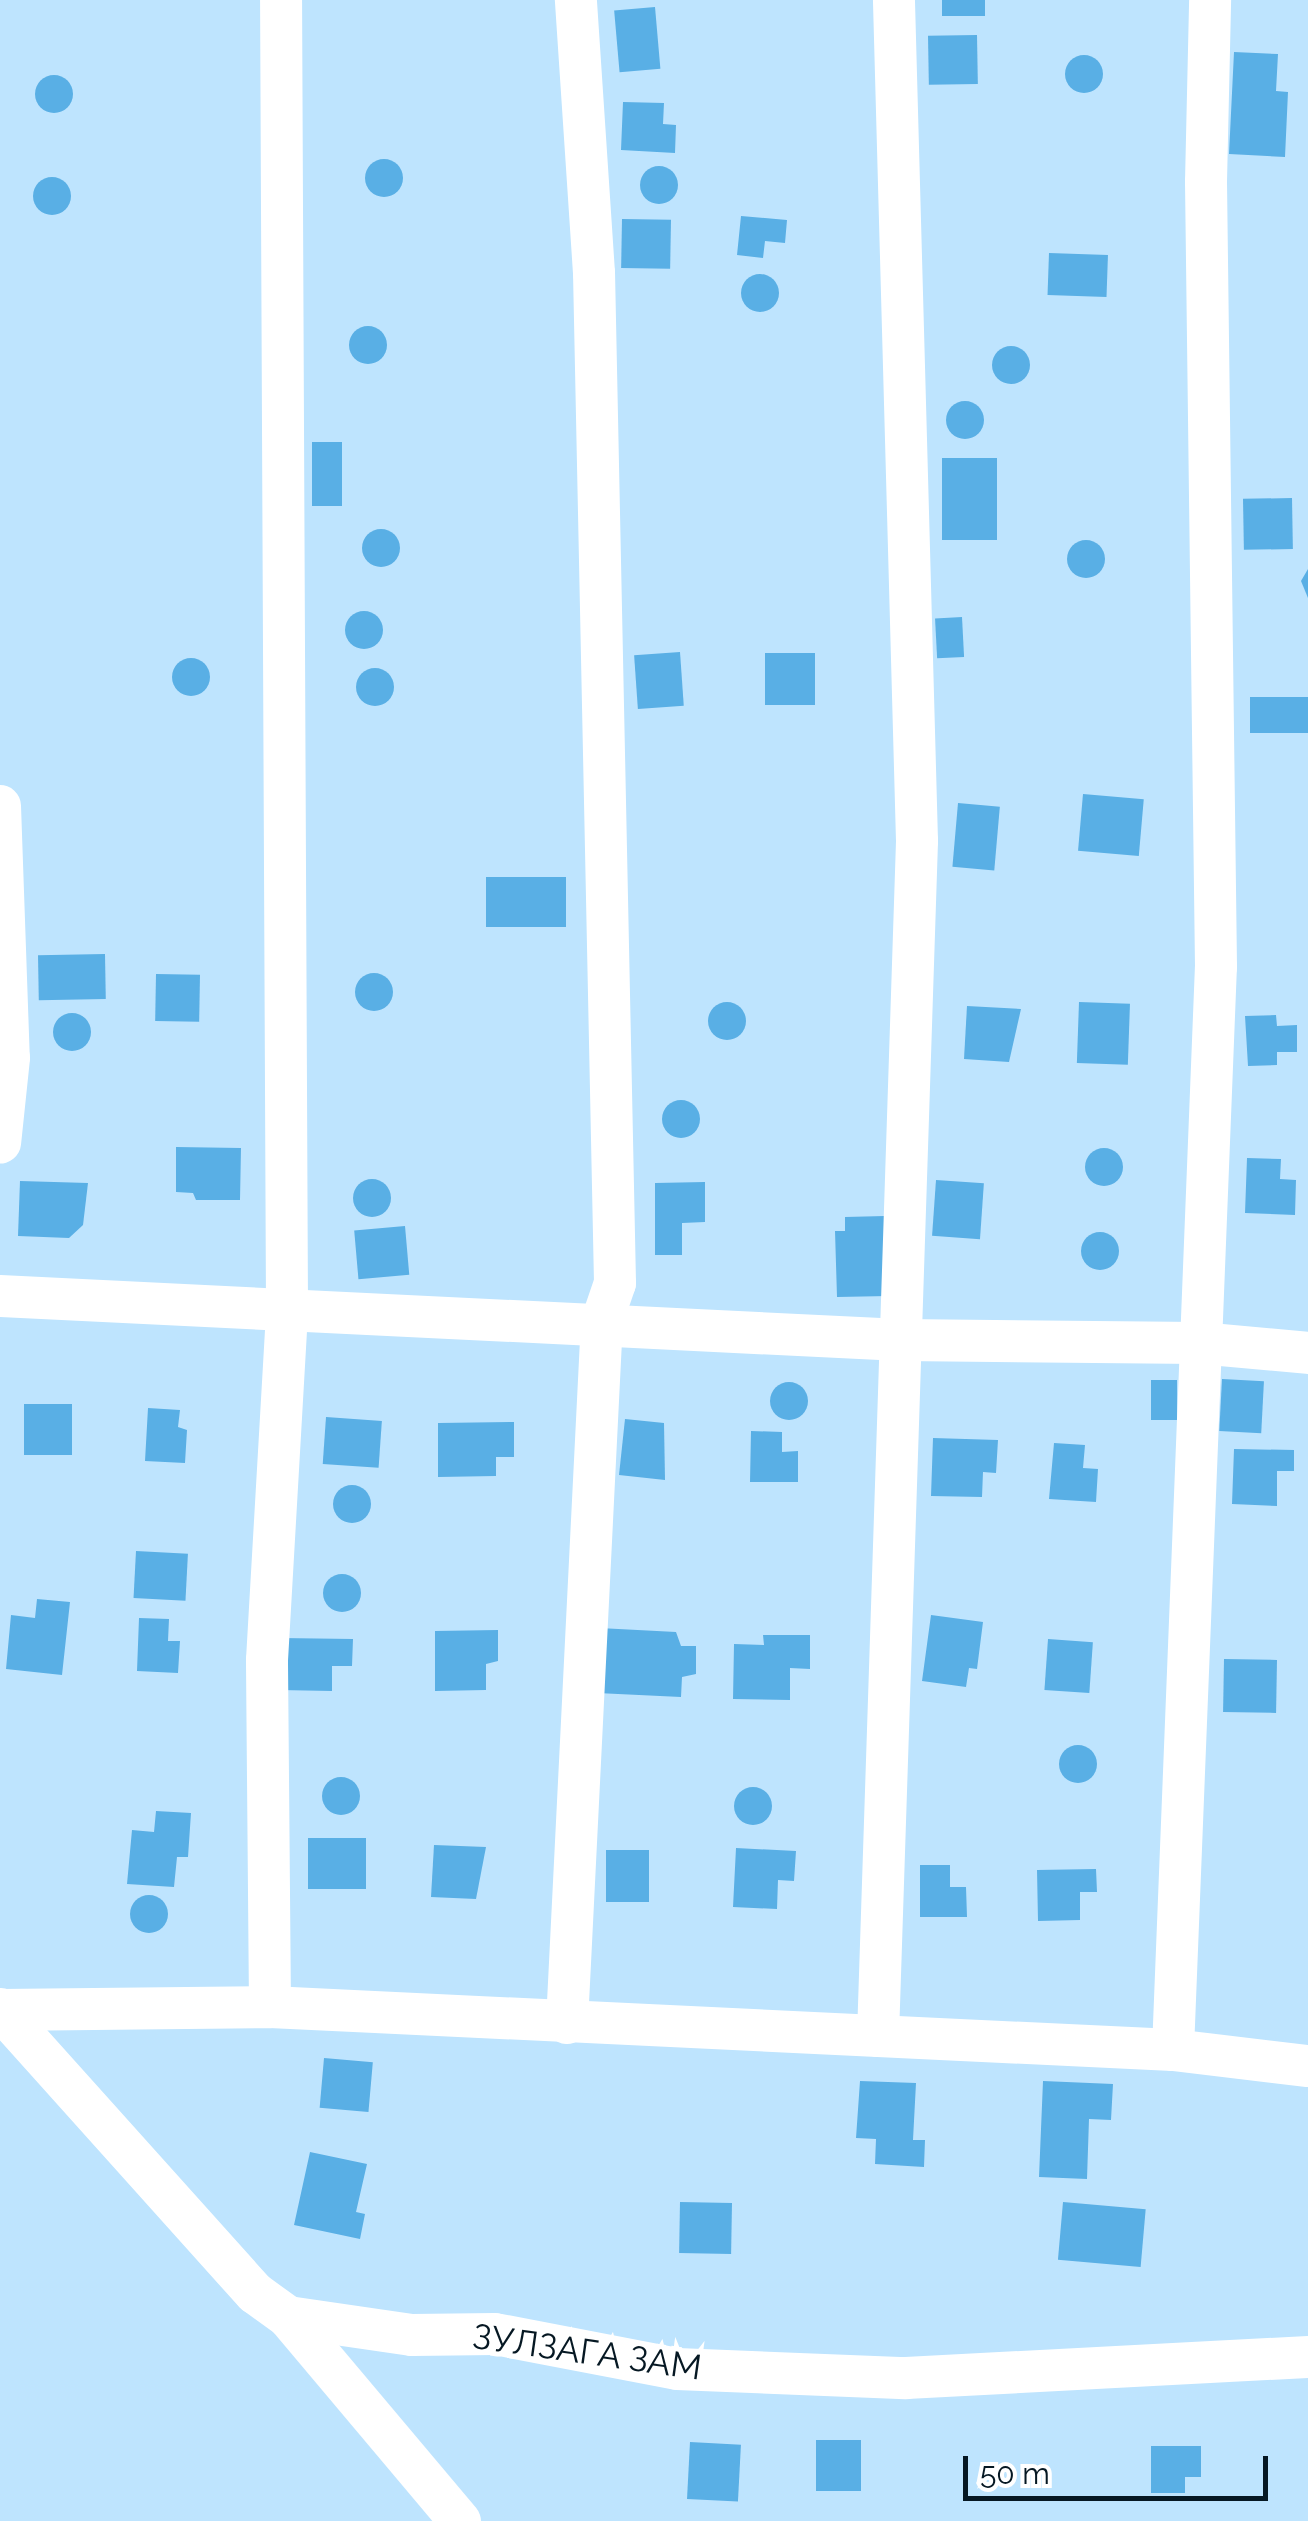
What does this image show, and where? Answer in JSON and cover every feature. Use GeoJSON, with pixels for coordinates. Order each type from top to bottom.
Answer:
{"type":"FeatureCollection","features":[{"type":"Feature","properties":{"kind":"street"},"geometry":{"type":"LineString","coordinates":[[270,2007],[267,1660],[287,1308],[281,0]]}},
{"type":"Feature","properties":{"kind":"street"},"geometry":{"type":"LineString","coordinates":[[567,2022],[602,1321],[615,1283],[594,273],[576,0]]}},
{"type":"Feature","properties":{"kind":"street"},"geometry":{"type":"LineString","coordinates":[[878,2036],[917,840],[894,0]]}},
{"type":"Feature","properties":{"kind":"street"},"geometry":{"type":"LineString","coordinates":[[1173,2050],[1216,967],[1206,182],[1210,0]]}},
{"type":"Feature","properties":{"kind":"street"},"geometry":{"type":"LineString","coordinates":[[0,806],[8,1058],[0,1143]]}},
{"type":"Feature","properties":{"kind":"street"},"geometry":{"type":"LineString","coordinates":[[0,1296],[602,1321],[901,1340],[1199,1342],[1308,1353]]}},
{"type":"Feature","properties":{"kind":"street"},"geometry":{"type":"LineString","coordinates":[[0,2010],[270,2007],[1173,2050],[1308,2066]]}},
{"type":"Feature","properties":{"kind":"street","name":"ЗУЛЗАГА ЗАМ"},"geometry":{"type":"LineString","coordinates":[[0,2010],[255,2293],[288,2317],[412,2335],[495,2334],[677,2369],[887,2378],[1308,2357]]}},
{"type":"Feature","properties":{"kind":"street"},"geometry":{"type":"LineString","coordinates":[[288,2317],[460,2521]]}},
{"type":"Feature","properties":{"kind":"building"},"geometry":{"type":"Polygon","coordinates":[[[942,0],[985,0],[985,16],[942,16],[942,0]]]}},
{"type":"Feature","properties":{"kind":"building"},"geometry":{"type":"Polygon","coordinates":[[[655,7],[660,69],[620,72],[614,11],[655,7]]]}},
{"type":"Feature","properties":{"kind":"building"},"geometry":{"type":"Polygon","coordinates":[[[977,35],[978,84],[929,85],[928,36],[977,35]]]}},
{"type":"Feature","properties":{"kind":"building"},"geometry":{"type":"Polygon","coordinates":[[[1234,52],[1278,54],[1276,91],[1288,92],[1285,157],[1229,154],[1234,52]]]}},
{"type":"Feature","properties":{"kind":"building"},"geometry":{"type":"Polygon","coordinates":[[[1084,55],[1098,60],[1103,74],[1098,88],[1084,93],[1070,88],[1065,74],[1070,60],[1084,55]]]}},
{"type":"Feature","properties":{"kind":"building"},"geometry":{"type":"Polygon","coordinates":[[[54,75],[67,81],[73,94],[67,107],[54,113],[41,107],[35,94],[41,81],[54,75]]]}},
{"type":"Feature","properties":{"kind":"building"},"geometry":{"type":"Polygon","coordinates":[[[623,102],[664,103],[663,124],[676,125],[675,153],[621,150],[623,102]]]}},
{"type":"Feature","properties":{"kind":"building"},"geometry":{"type":"Polygon","coordinates":[[[384,159],[398,164],[403,178],[398,192],[384,197],[370,192],[365,178],[370,164],[384,159]]]}},
{"type":"Feature","properties":{"kind":"building"},"geometry":{"type":"Polygon","coordinates":[[[659,166],[672,172],[678,185],[672,198],[659,204],[646,198],[640,185],[646,172],[659,166]]]}},
{"type":"Feature","properties":{"kind":"building"},"geometry":{"type":"Polygon","coordinates":[[[52,177],[66,182],[71,196],[66,210],[52,215],[38,210],[33,196],[38,182],[52,177]]]}},
{"type":"Feature","properties":{"kind":"building"},"geometry":{"type":"Polygon","coordinates":[[[741,216],[787,220],[785,243],[765,241],[763,258],[737,255],[741,216]]]}},
{"type":"Feature","properties":{"kind":"building"},"geometry":{"type":"Polygon","coordinates":[[[622,219],[671,220],[670,269],[621,268],[622,219]]]}},
{"type":"Feature","properties":{"kind":"building"},"geometry":{"type":"Polygon","coordinates":[[[1049,253],[1108,255],[1106,297],[1048,295],[1049,253]]]}},
{"type":"Feature","properties":{"kind":"building"},"geometry":{"type":"Polygon","coordinates":[[[760,274],[774,279],[779,293],[774,307],[760,312],[746,307],[741,293],[746,279],[760,274]]]}},
{"type":"Feature","properties":{"kind":"building"},"geometry":{"type":"Polygon","coordinates":[[[368,326],[382,331],[387,345],[382,359],[368,364],[354,359],[349,345],[354,331],[368,326]]]}},
{"type":"Feature","properties":{"kind":"building"},"geometry":{"type":"Polygon","coordinates":[[[1011,346],[1025,351],[1030,365],[1025,379],[1011,384],[997,379],[992,365],[997,351],[1011,346]]]}},
{"type":"Feature","properties":{"kind":"building"},"geometry":{"type":"Polygon","coordinates":[[[965,401],[978,407],[984,420],[978,433],[965,439],[952,433],[946,420],[952,407],[965,401]]]}},
{"type":"Feature","properties":{"kind":"building"},"geometry":{"type":"Polygon","coordinates":[[[312,442],[342,442],[342,506],[312,506],[312,442]]]}},
{"type":"Feature","properties":{"kind":"building"},"geometry":{"type":"Polygon","coordinates":[[[942,458],[997,458],[997,540],[942,540],[942,458]]]}},
{"type":"Feature","properties":{"kind":"building"},"geometry":{"type":"Polygon","coordinates":[[[1292,498],[1293,549],[1244,550],[1243,499],[1292,498]]]}},
{"type":"Feature","properties":{"kind":"building"},"geometry":{"type":"Polygon","coordinates":[[[381,529],[395,534],[400,548],[395,562],[381,567],[367,562],[362,548],[367,534],[381,529]]]}},
{"type":"Feature","properties":{"kind":"building"},"geometry":{"type":"Polygon","coordinates":[[[1086,540],[1100,545],[1105,559],[1100,573],[1086,578],[1072,573],[1067,559],[1072,545],[1086,540]]]}},
{"type":"Feature","properties":{"kind":"building"},"geometry":{"type":"Polygon","coordinates":[[[1308,569],[1308,598],[1301,581],[1308,569]]]}},
{"type":"Feature","properties":{"kind":"building"},"geometry":{"type":"Polygon","coordinates":[[[364,611],[378,616],[383,630],[378,644],[364,649],[350,644],[345,630],[350,616],[364,611]]]}},
{"type":"Feature","properties":{"kind":"building"},"geometry":{"type":"Polygon","coordinates":[[[962,617],[964,657],[937,658],[935,618],[962,617]]]}},
{"type":"Feature","properties":{"kind":"building"},"geometry":{"type":"Polygon","coordinates":[[[680,652],[684,706],[638,709],[634,655],[680,652]]]}},
{"type":"Feature","properties":{"kind":"building"},"geometry":{"type":"Polygon","coordinates":[[[765,653],[815,653],[815,705],[765,705],[765,653]]]}},
{"type":"Feature","properties":{"kind":"building"},"geometry":{"type":"Polygon","coordinates":[[[191,658],[204,664],[210,677],[204,690],[191,696],[178,690],[172,677],[178,664],[191,658]]]}},
{"type":"Feature","properties":{"kind":"building"},"geometry":{"type":"Polygon","coordinates":[[[375,668],[389,673],[394,687],[389,701],[375,706],[361,701],[356,687],[361,673],[375,668]]]}},
{"type":"Feature","properties":{"kind":"building"},"geometry":{"type":"Polygon","coordinates":[[[1250,697],[1308,697],[1308,733],[1250,733],[1250,697]]]}},
{"type":"Feature","properties":{"kind":"building"},"geometry":{"type":"Polygon","coordinates":[[[1083,794],[1144,799],[1139,856],[1078,851],[1083,794]]]}},
{"type":"Feature","properties":{"kind":"building"},"geometry":{"type":"Polygon","coordinates":[[[958,803],[1000,807],[994,870],[952,867],[958,803]]]}},
{"type":"Feature","properties":{"kind":"building"},"geometry":{"type":"Polygon","coordinates":[[[486,877],[566,877],[566,927],[486,927],[486,877]]]}},
{"type":"Feature","properties":{"kind":"building"},"geometry":{"type":"Polygon","coordinates":[[[105,954],[106,999],[39,1000],[38,955],[105,954]]]}},
{"type":"Feature","properties":{"kind":"building"},"geometry":{"type":"Polygon","coordinates":[[[374,973],[387,979],[393,992],[387,1005],[374,1011],[361,1005],[355,992],[361,979],[374,973]]]}},
{"type":"Feature","properties":{"kind":"building"},"geometry":{"type":"Polygon","coordinates":[[[156,974],[200,975],[199,1022],[155,1021],[156,974]]]}},
{"type":"Feature","properties":{"kind":"building"},"geometry":{"type":"Polygon","coordinates":[[[727,1002],[740,1008],[746,1021],[740,1034],[727,1040],[714,1034],[708,1021],[714,1008],[727,1002]]]}},
{"type":"Feature","properties":{"kind":"building"},"geometry":{"type":"Polygon","coordinates":[[[1079,1002],[1130,1004],[1128,1065],[1077,1063],[1079,1002]]]}},
{"type":"Feature","properties":{"kind":"building"},"geometry":{"type":"Polygon","coordinates":[[[967,1006],[1021,1009],[1009,1062],[964,1059],[967,1006]]]}},
{"type":"Feature","properties":{"kind":"building"},"geometry":{"type":"Polygon","coordinates":[[[72,1013],[86,1018],[91,1032],[86,1046],[72,1051],[58,1046],[53,1032],[58,1018],[72,1013]]]}},
{"type":"Feature","properties":{"kind":"building"},"geometry":{"type":"Polygon","coordinates":[[[1276,1015],[1277,1026],[1297,1025],[1297,1052],[1277,1052],[1277,1065],[1248,1066],[1245,1016],[1276,1015]]]}},
{"type":"Feature","properties":{"kind":"building"},"geometry":{"type":"Polygon","coordinates":[[[681,1100],[694,1106],[700,1119],[694,1132],[681,1138],[668,1132],[662,1119],[668,1106],[681,1100]]]}},
{"type":"Feature","properties":{"kind":"building"},"geometry":{"type":"Polygon","coordinates":[[[176,1147],[241,1148],[240,1200],[196,1200],[193,1193],[176,1192],[176,1147]]]}},
{"type":"Feature","properties":{"kind":"building"},"geometry":{"type":"Polygon","coordinates":[[[1104,1148],[1117,1154],[1123,1167],[1117,1180],[1104,1186],[1091,1180],[1085,1167],[1091,1154],[1104,1148]]]}},
{"type":"Feature","properties":{"kind":"building"},"geometry":{"type":"Polygon","coordinates":[[[1247,1158],[1281,1159],[1280,1179],[1296,1180],[1295,1215],[1245,1213],[1247,1158]]]}},
{"type":"Feature","properties":{"kind":"building"},"geometry":{"type":"Polygon","coordinates":[[[372,1179],[386,1184],[391,1198],[386,1212],[372,1217],[358,1212],[353,1198],[358,1184],[372,1179]]]}},
{"type":"Feature","properties":{"kind":"building"},"geometry":{"type":"Polygon","coordinates":[[[936,1180],[984,1183],[980,1239],[932,1236],[936,1180]]]}},
{"type":"Feature","properties":{"kind":"building"},"geometry":{"type":"Polygon","coordinates":[[[20,1181],[88,1183],[83,1225],[69,1238],[18,1236],[20,1181]]]}},
{"type":"Feature","properties":{"kind":"building"},"geometry":{"type":"Polygon","coordinates":[[[705,1182],[705,1222],[682,1223],[682,1255],[655,1255],[655,1183],[705,1182]]]}},
{"type":"Feature","properties":{"kind":"building"},"geometry":{"type":"Polygon","coordinates":[[[885,1216],[888,1296],[837,1297],[835,1231],[845,1231],[845,1217],[885,1216]]]}},
{"type":"Feature","properties":{"kind":"building"},"geometry":{"type":"Polygon","coordinates":[[[405,1226],[409,1275],[358,1279],[354,1230],[405,1226]]]}},
{"type":"Feature","properties":{"kind":"building"},"geometry":{"type":"Polygon","coordinates":[[[1100,1232],[1113,1238],[1119,1251],[1113,1264],[1100,1270],[1087,1264],[1081,1251],[1087,1238],[1100,1232]]]}},
{"type":"Feature","properties":{"kind":"building"},"geometry":{"type":"Polygon","coordinates":[[[1222,1379],[1264,1381],[1261,1433],[1219,1431],[1222,1379]]]}},
{"type":"Feature","properties":{"kind":"building"},"geometry":{"type":"Polygon","coordinates":[[[1151,1380],[1177,1380],[1177,1420],[1151,1420],[1151,1380]]]}},
{"type":"Feature","properties":{"kind":"building"},"geometry":{"type":"Polygon","coordinates":[[[789,1382],[803,1387],[808,1401],[803,1415],[789,1420],[775,1415],[770,1401],[775,1387],[789,1382]]]}},
{"type":"Feature","properties":{"kind":"building"},"geometry":{"type":"Polygon","coordinates":[[[24,1404],[72,1404],[72,1455],[24,1455],[24,1404]]]}},
{"type":"Feature","properties":{"kind":"building"},"geometry":{"type":"Polygon","coordinates":[[[148,1408],[180,1410],[178,1427],[187,1430],[185,1463],[145,1461],[148,1408]]]}},
{"type":"Feature","properties":{"kind":"building"},"geometry":{"type":"Polygon","coordinates":[[[326,1417],[382,1421],[379,1468],[323,1464],[326,1417]]]}},
{"type":"Feature","properties":{"kind":"building"},"geometry":{"type":"Polygon","coordinates":[[[625,1419],[664,1423],[665,1480],[619,1475],[625,1419]]]}},
{"type":"Feature","properties":{"kind":"building"},"geometry":{"type":"Polygon","coordinates":[[[514,1422],[514,1457],[496,1457],[496,1476],[438,1477],[438,1423],[514,1422]]]}},
{"type":"Feature","properties":{"kind":"building"},"geometry":{"type":"Polygon","coordinates":[[[751,1431],[782,1432],[782,1452],[798,1451],[798,1482],[750,1482],[751,1431]]]}},
{"type":"Feature","properties":{"kind":"building"},"geometry":{"type":"Polygon","coordinates":[[[933,1438],[998,1440],[996,1473],[983,1472],[982,1497],[931,1496],[933,1438]]]}},
{"type":"Feature","properties":{"kind":"building"},"geometry":{"type":"Polygon","coordinates":[[[1054,1443],[1085,1445],[1083,1468],[1098,1469],[1096,1502],[1049,1499],[1054,1443]]]}},
{"type":"Feature","properties":{"kind":"building"},"geometry":{"type":"Polygon","coordinates":[[[1234,1449],[1294,1450],[1294,1471],[1277,1471],[1277,1506],[1232,1504],[1234,1449]]]}},
{"type":"Feature","properties":{"kind":"building"},"geometry":{"type":"Polygon","coordinates":[[[352,1485],[365,1491],[371,1504],[365,1517],[352,1523],[339,1517],[333,1504],[339,1491],[352,1485]]]}},
{"type":"Feature","properties":{"kind":"building"},"geometry":{"type":"Polygon","coordinates":[[[136,1551],[188,1554],[185,1601],[134,1598],[136,1551]]]}},
{"type":"Feature","properties":{"kind":"building"},"geometry":{"type":"Polygon","coordinates":[[[342,1574],[355,1580],[361,1593],[355,1606],[342,1612],[329,1606],[323,1593],[329,1580],[342,1574]]]}},
{"type":"Feature","properties":{"kind":"building"},"geometry":{"type":"Polygon","coordinates":[[[37,1599],[70,1602],[62,1675],[6,1669],[11,1615],[35,1618],[37,1599]]]}},
{"type":"Feature","properties":{"kind":"building"},"geometry":{"type":"Polygon","coordinates":[[[931,1615],[983,1622],[977,1669],[969,1668],[966,1687],[922,1681],[931,1615]]]}},
{"type":"Feature","properties":{"kind":"building"},"geometry":{"type":"Polygon","coordinates":[[[139,1618],[169,1619],[168,1641],[180,1641],[178,1673],[137,1671],[139,1618]]]}},
{"type":"Feature","properties":{"kind":"building"},"geometry":{"type":"Polygon","coordinates":[[[599,1628],[676,1632],[681,1646],[696,1646],[696,1674],[682,1677],[681,1697],[597,1693],[599,1628]]]}},
{"type":"Feature","properties":{"kind":"building"},"geometry":{"type":"Polygon","coordinates":[[[498,1630],[498,1661],[486,1664],[486,1690],[435,1691],[435,1631],[498,1630]]]}},
{"type":"Feature","properties":{"kind":"building"},"geometry":{"type":"Polygon","coordinates":[[[763,1635],[810,1635],[810,1669],[790,1668],[790,1700],[733,1699],[734,1644],[764,1645],[763,1635]]]}},
{"type":"Feature","properties":{"kind":"building"},"geometry":{"type":"Polygon","coordinates":[[[280,1638],[353,1639],[352,1666],[332,1666],[332,1691],[279,1690],[280,1638]]]}},
{"type":"Feature","properties":{"kind":"building"},"geometry":{"type":"Polygon","coordinates":[[[1048,1639],[1093,1642],[1089,1693],[1044,1690],[1048,1639]]]}},
{"type":"Feature","properties":{"kind":"building"},"geometry":{"type":"Polygon","coordinates":[[[1224,1659],[1277,1660],[1276,1713],[1223,1712],[1224,1659]]]}},
{"type":"Feature","properties":{"kind":"building"},"geometry":{"type":"Polygon","coordinates":[[[1078,1745],[1091,1751],[1097,1764],[1091,1777],[1078,1783],[1065,1777],[1059,1764],[1065,1751],[1078,1745]]]}},
{"type":"Feature","properties":{"kind":"building"},"geometry":{"type":"Polygon","coordinates":[[[341,1777],[355,1782],[360,1796],[355,1810],[341,1815],[327,1810],[322,1796],[327,1782],[341,1777]]]}},
{"type":"Feature","properties":{"kind":"building"},"geometry":{"type":"Polygon","coordinates":[[[753,1787],[767,1792],[772,1806],[767,1820],[753,1825],[739,1820],[734,1806],[739,1792],[753,1787]]]}},
{"type":"Feature","properties":{"kind":"building"},"geometry":{"type":"Polygon","coordinates":[[[156,1811],[191,1813],[188,1857],[177,1857],[174,1887],[127,1884],[132,1830],[154,1832],[156,1811]]]}},
{"type":"Feature","properties":{"kind":"building"},"geometry":{"type":"Polygon","coordinates":[[[308,1838],[366,1838],[366,1889],[308,1889],[308,1838]]]}},
{"type":"Feature","properties":{"kind":"building"},"geometry":{"type":"Polygon","coordinates":[[[434,1845],[486,1847],[476,1899],[431,1897],[434,1845]]]}},
{"type":"Feature","properties":{"kind":"building"},"geometry":{"type":"Polygon","coordinates":[[[736,1848],[796,1851],[794,1881],[778,1880],[777,1909],[733,1907],[736,1848]]]}},
{"type":"Feature","properties":{"kind":"building"},"geometry":{"type":"Polygon","coordinates":[[[606,1850],[649,1850],[649,1902],[606,1902],[606,1850]]]}},
{"type":"Feature","properties":{"kind":"building"},"geometry":{"type":"Polygon","coordinates":[[[920,1865],[950,1865],[950,1887],[966,1887],[967,1917],[920,1917],[920,1865]]]}},
{"type":"Feature","properties":{"kind":"building"},"geometry":{"type":"Polygon","coordinates":[[[1096,1869],[1097,1892],[1080,1892],[1080,1920],[1038,1921],[1037,1870],[1096,1869]]]}},
{"type":"Feature","properties":{"kind":"building"},"geometry":{"type":"Polygon","coordinates":[[[149,1895],[162,1901],[168,1914],[162,1927],[149,1933],[136,1927],[130,1914],[136,1901],[149,1895]]]}},
{"type":"Feature","properties":{"kind":"building"},"geometry":{"type":"Polygon","coordinates":[[[324,2058],[373,2062],[368,2112],[320,2108],[324,2058]]]}},
{"type":"Feature","properties":{"kind":"building"},"geometry":{"type":"Polygon","coordinates":[[[860,2081],[916,2083],[913,2140],[925,2140],[924,2167],[875,2164],[876,2139],[856,2138],[860,2081]]]}},
{"type":"Feature","properties":{"kind":"building"},"geometry":{"type":"Polygon","coordinates":[[[1043,2081],[1113,2084],[1111,2120],[1089,2119],[1087,2179],[1039,2177],[1043,2081]]]}},
{"type":"Feature","properties":{"kind":"building"},"geometry":{"type":"Polygon","coordinates":[[[310,2152],[367,2164],[356,2212],[365,2214],[360,2239],[294,2225],[310,2152]]]}},
{"type":"Feature","properties":{"kind":"building"},"geometry":{"type":"Polygon","coordinates":[[[680,2202],[732,2203],[731,2254],[679,2253],[680,2202]]]}},
{"type":"Feature","properties":{"kind":"building"},"geometry":{"type":"Polygon","coordinates":[[[1063,2202],[1146,2209],[1141,2267],[1058,2260],[1063,2202]]]}},
{"type":"Feature","properties":{"kind":"building"},"geometry":{"type":"Polygon","coordinates":[[[816,2440],[861,2440],[861,2491],[816,2491],[816,2440]]]}},
{"type":"Feature","properties":{"kind":"building"},"geometry":{"type":"Polygon","coordinates":[[[690,2442],[741,2445],[738,2502],[687,2499],[690,2442]]]}},
{"type":"Feature","properties":{"kind":"building"},"geometry":{"type":"Polygon","coordinates":[[[1151,2446],[1201,2446],[1201,2477],[1185,2477],[1185,2493],[1151,2493],[1151,2446]]]}}]}
